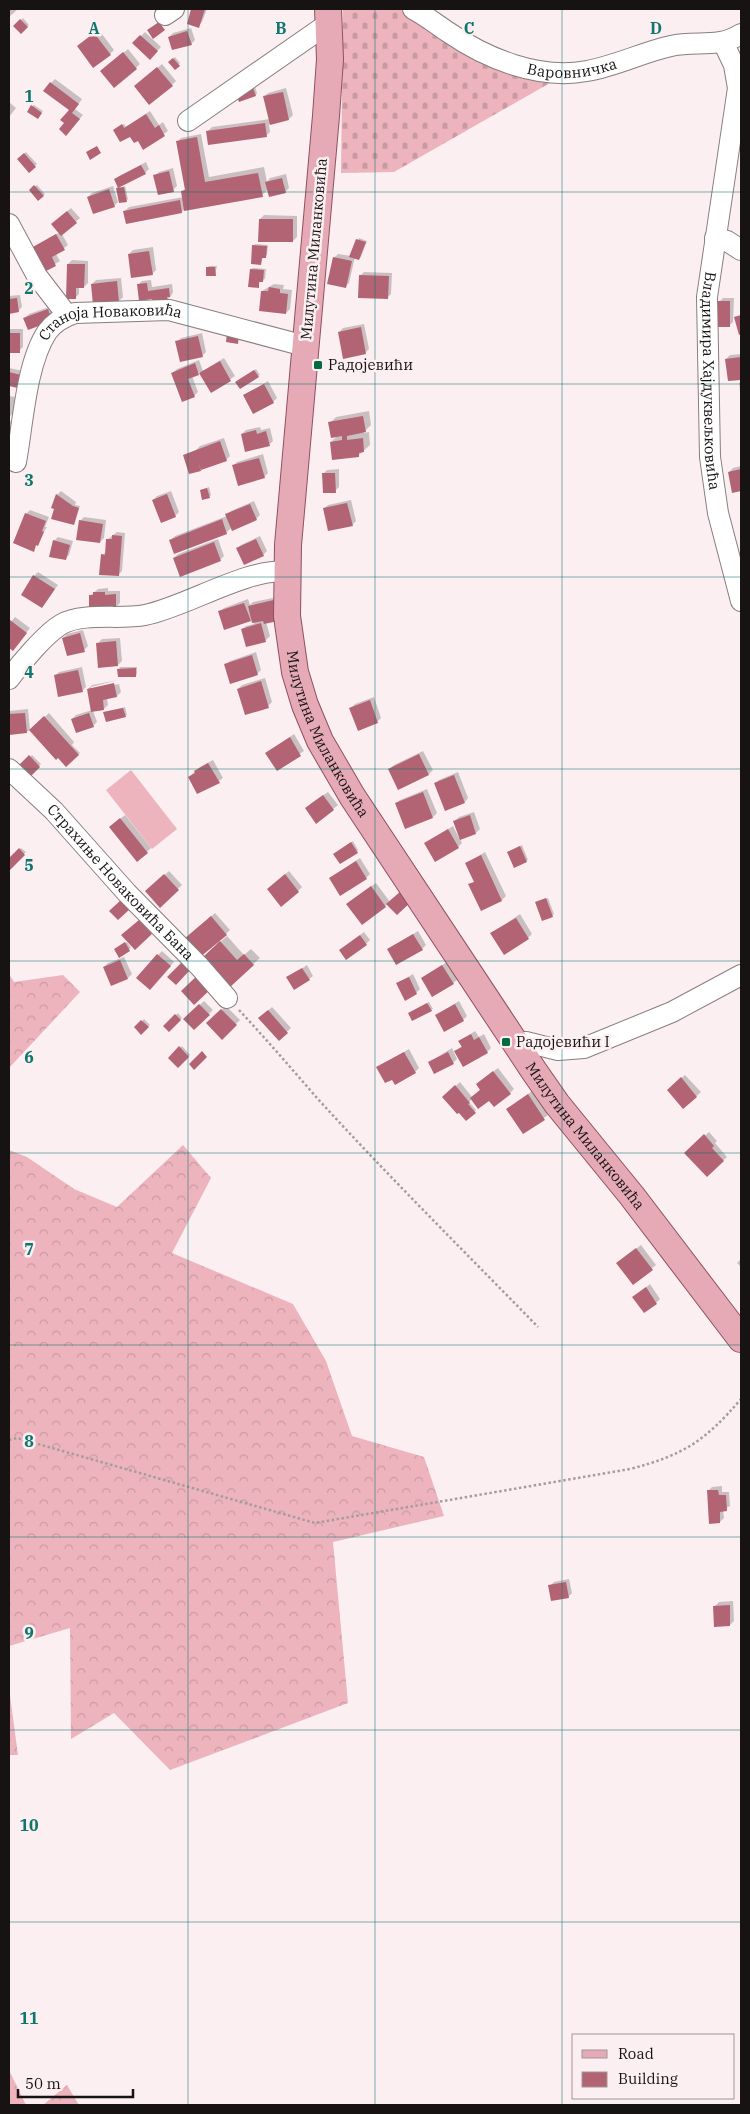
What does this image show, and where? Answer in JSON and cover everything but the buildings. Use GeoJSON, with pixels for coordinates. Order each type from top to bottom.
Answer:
{"type":"FeatureCollection","features":[{"type":"Feature","properties":{"kind":"main road","name":"Милутина Миланковића"},"geometry":{"type":"LineString","coordinates":[[328,16],[330,58],[325,126],[287,572],[287,616],[292,657],[305,705],[320,741],[376,834],[557,1104],[632,1196],[741,1339]]}},
{"type":"Feature","properties":{"kind":"street","name":"Варовничка"},"geometry":{"type":"LineString","coordinates":[[413,9],[468,44],[510,64],[560,73],[587,71],[672,46],[723,42],[741,34]]}},
{"type":"Feature","properties":{"kind":"street"},"geometry":{"type":"LineString","coordinates":[[188,121],[328,16]]}},
{"type":"Feature","properties":{"kind":"street","name":"Владимира Хајдуквељковића"},"geometry":{"type":"LineString","coordinates":[[723,42],[734,65],[738,88],[707,297],[710,457],[718,513],[741,601]]}},
{"type":"Feature","properties":{"kind":"street"},"geometry":{"type":"LineString","coordinates":[[9,224],[37,276],[68,315]]}},
{"type":"Feature","properties":{"kind":"street"},"geometry":{"type":"LineString","coordinates":[[715,238],[727,241],[741,250]]}},
{"type":"Feature","properties":{"kind":"street","name":"Станоја Новаковића"},"geometry":{"type":"LineString","coordinates":[[16,462],[32,368],[48,331],[54,324],[68,315],[75,313],[169,310],[305,346]]}},
{"type":"Feature","properties":{"kind":"street"},"geometry":{"type":"LineString","coordinates":[[10,676],[55,629],[67,622],[82,618],[135,616],[152,613],[241,581],[268,573],[287,572]]}},
{"type":"Feature","properties":{"kind":"street","name":"Страхиње Новаковића Бана"},"geometry":{"type":"LineString","coordinates":[[9,769],[54,811],[133,900],[200,967],[227,998]]}},
{"type":"Feature","properties":{"kind":"street"},"geometry":{"type":"LineString","coordinates":[[516,1043],[526,1042],[558,1050],[584,1048],[672,1012],[741,975]]}},
{"type":"Feature","properties":{"kind":"path"},"geometry":{"type":"LineString","coordinates":[[227,998],[429,1216],[538,1327]]}},
{"type":"Feature","properties":{"kind":"path"},"geometry":{"type":"LineString","coordinates":[[9,1440],[17,1438],[315,1523],[630,1469],[653,1463],[690,1447],[703,1438],[714,1429],[741,1398]]}},
{"type":"Feature","properties":{"kind":"green space"},"geometry":{"type":"Polygon","coordinates":[[[343,9],[403,9],[444,39],[564,75],[394,172],[341,173],[343,9]]]}},
{"type":"Feature","properties":{"kind":"green space"},"geometry":{"type":"Polygon","coordinates":[[[131,770],[177,829],[152,849],[106,790],[131,770]]]}},
{"type":"Feature","properties":{"kind":"green space"},"geometry":{"type":"Polygon","coordinates":[[[9,974],[14,982],[63,975],[80,992],[9,1068],[9,974]]]}},
{"type":"Feature","properties":{"kind":"green space"},"geometry":{"type":"Polygon","coordinates":[[[183,1145],[211,1178],[172,1253],[293,1304],[326,1361],[352,1436],[424,1457],[444,1516],[333,1542],[348,1703],[170,1770],[114,1713],[71,1739],[70,1628],[9,1646],[9,1150],[27,1157],[74,1189],[117,1207],[183,1145]]]}},
{"type":"Feature","properties":{"kind":"green space"},"geometry":{"type":"Polygon","coordinates":[[[9,1688],[18,1755],[9,1755],[9,1688]]]}},
{"type":"Feature","properties":{"kind":"green space"},"geometry":{"type":"Polygon","coordinates":[[[9,2070],[26,2105],[9,2105],[9,2070]]]}},
{"type":"Feature","properties":{"kind":"green space"},"geometry":{"type":"Polygon","coordinates":[[[67,2085],[79,2105],[43,2105],[67,2085]]]}},
{"type":"Feature","properties":{"kind":"place","name":"Радојевићи"},"geometry":{"type":"Point","coordinates":[318,365]}},
{"type":"Feature","properties":{"kind":"place","name":"Радојевићи I"},"geometry":{"type":"Point","coordinates":[506,1042]}}]}
